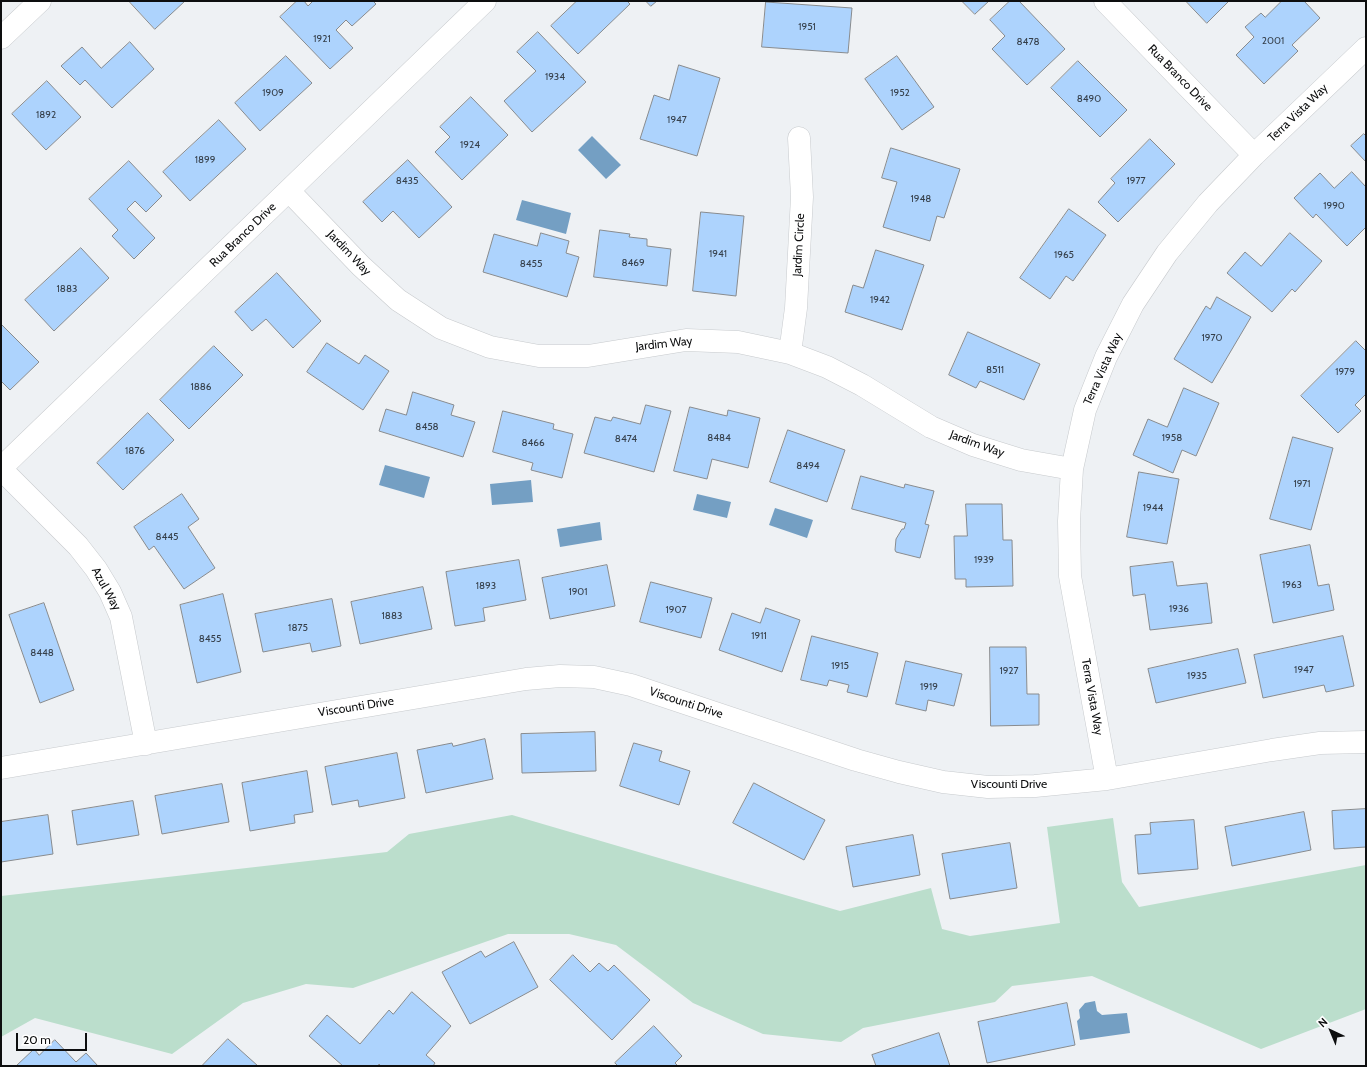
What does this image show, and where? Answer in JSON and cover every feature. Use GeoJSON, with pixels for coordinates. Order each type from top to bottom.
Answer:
{"type":"FeatureCollection","features":[{"type":"Feature","properties":{"kind":"street"},"geometry":{"type":"LineString","coordinates":[[1,38],[40,1]]}},
{"type":"Feature","properties":{"kind":"street","name":"Rua Branco Drive"},"geometry":{"type":"LineString","coordinates":[[1,468],[485,1]]}},
{"type":"Feature","properties":{"kind":"street","name":"Rua Branco Drive"},"geometry":{"type":"LineString","coordinates":[[1105,1],[1254,155]]}},
{"type":"Feature","properties":{"kind":"street","name":"Terra Vista Way"},"geometry":{"type":"LineString","coordinates":[[1107,779],[1070,576],[1069,521],[1072,469],[1085,410],[1106,357],[1133,304],[1167,253],[1208,203],[1254,155],[1366,48]]}},
{"type":"Feature","properties":{"kind":"street","name":"Jardim Circle"},"geometry":{"type":"LineString","coordinates":[[790,353],[796,308],[802,197],[799,138]]}},
{"type":"Feature","properties":{"kind":"street","name":"Jardim Way"},"geometry":{"type":"LineString","coordinates":[[289,191],[361,266],[398,300],[441,328],[490,347],[539,356],[588,356],[686,340],[738,342],[790,353],[827,367],[862,385],[931,427],[973,445],[1021,460],[1072,469]]}},
{"type":"Feature","properties":{"kind":"street","name":"Azul Way"},"geometry":{"type":"LineString","coordinates":[[1,468],[78,546],[96,569],[110,592],[121,617],[146,744]]}},
{"type":"Feature","properties":{"kind":"street","name":"Viscounti Drive"},"geometry":{"type":"LineString","coordinates":[[1,768],[518,680],[560,676],[594,678],[631,685],[856,760],[943,782],[988,787],[1028,786],[1107,779],[1272,750],[1320,744],[1366,742]]}},
{"type":"Feature","properties":{"kind":"green space"},"geometry":{"type":"Polygon","coordinates":[[[512,815],[840,911],[931,888],[942,929],[970,936],[1060,923],[1047,827],[1113,818],[1122,882],[1139,907],[1366,865],[1366,1009],[1261,1049],[1092,976],[1012,986],[995,1002],[863,1028],[841,1042],[763,1034],[693,1003],[616,945],[569,934],[508,934],[353,988],[306,984],[243,1003],[172,1054],[35,1018],[1,1037],[1,896],[387,852],[409,834],[512,815]]]}},
{"type":"Feature","properties":{"kind":"water"},"geometry":{"type":"Polygon","coordinates":[[[592,136],[621,165],[606,179],[578,150],[592,136]]]}},
{"type":"Feature","properties":{"kind":"water"},"geometry":{"type":"Polygon","coordinates":[[[522,200],[571,213],[566,234],[516,220],[522,200]]]}},
{"type":"Feature","properties":{"kind":"water"},"geometry":{"type":"Polygon","coordinates":[[[385,465],[430,477],[424,498],[379,485],[385,465]]]}},
{"type":"Feature","properties":{"kind":"water"},"geometry":{"type":"Polygon","coordinates":[[[531,480],[533,502],[492,505],[490,484],[531,480]]]}},
{"type":"Feature","properties":{"kind":"water"},"geometry":{"type":"Polygon","coordinates":[[[697,494],[731,502],[727,518],[693,510],[697,494]]]}},
{"type":"Feature","properties":{"kind":"water"},"geometry":{"type":"Polygon","coordinates":[[[775,508],[813,520],[807,538],[769,525],[775,508]]]}},
{"type":"Feature","properties":{"kind":"water"},"geometry":{"type":"Polygon","coordinates":[[[600,522],[602,540],[560,547],[557,529],[600,522]]]}},
{"type":"Feature","properties":{"kind":"water"},"geometry":{"type":"Polygon","coordinates":[[[1095,1001],[1097,1011],[1102,1015],[1127,1013],[1130,1033],[1080,1040],[1077,1021],[1080,1018],[1079,1010],[1085,1003],[1095,1001]]]}},
{"type":"Feature","properties":{"kind":"building"},"geometry":{"type":"Polygon","coordinates":[[[129,1],[185,1],[155,29],[129,1]]]}},
{"type":"Feature","properties":{"kind":"building"},"geometry":{"type":"Polygon","coordinates":[[[297,1],[304,1],[308,6],[313,1],[373,1],[376,4],[352,26],[346,20],[336,30],[353,48],[330,69],[280,17],[297,1]]]}},
{"type":"Feature","properties":{"kind":"building"},"geometry":{"type":"Polygon","coordinates":[[[577,1],[627,1],[630,4],[578,54],[551,26],[577,1]]]}},
{"type":"Feature","properties":{"kind":"building"},"geometry":{"type":"Polygon","coordinates":[[[646,1],[657,1],[651,6],[646,1]]]}},
{"type":"Feature","properties":{"kind":"building"},"geometry":{"type":"Polygon","coordinates":[[[962,1],[989,1],[975,14],[962,1]]]}},
{"type":"Feature","properties":{"kind":"building"},"geometry":{"type":"Polygon","coordinates":[[[1010,1],[1019,1],[1065,49],[1027,85],[992,49],[1005,36],[990,20],[1010,1]]]}},
{"type":"Feature","properties":{"kind":"building"},"geometry":{"type":"Polygon","coordinates":[[[1186,1],[1229,1],[1207,23],[1186,1]]]}},
{"type":"Feature","properties":{"kind":"building"},"geometry":{"type":"Polygon","coordinates":[[[1282,1],[1304,1],[1320,18],[1292,45],[1298,51],[1264,84],[1236,55],[1254,37],[1245,27],[1261,13],[1265,17],[1282,1]]]}},
{"type":"Feature","properties":{"kind":"building"},"geometry":{"type":"Polygon","coordinates":[[[766,2],[852,8],[848,53],[762,47],[766,2]]]}},
{"type":"Feature","properties":{"kind":"building"},"geometry":{"type":"Polygon","coordinates":[[[538,32],[586,82],[532,132],[504,101],[536,71],[517,52],[538,32]]]}},
{"type":"Feature","properties":{"kind":"building"},"geometry":{"type":"Polygon","coordinates":[[[130,42],[154,69],[112,108],[85,80],[80,85],[61,66],[82,47],[101,68],[130,42]]]}},
{"type":"Feature","properties":{"kind":"building"},"geometry":{"type":"Polygon","coordinates":[[[286,56],[312,83],[260,131],[235,103],[286,56]]]}},
{"type":"Feature","properties":{"kind":"building"},"geometry":{"type":"Polygon","coordinates":[[[897,56],[934,107],[902,130],[865,79],[897,56]]]}},
{"type":"Feature","properties":{"kind":"building"},"geometry":{"type":"Polygon","coordinates":[[[1078,61],[1127,110],[1100,137],[1051,88],[1078,61]]]}},
{"type":"Feature","properties":{"kind":"building"},"geometry":{"type":"Polygon","coordinates":[[[679,65],[720,78],[697,156],[640,139],[654,95],[669,100],[679,65]]]}},
{"type":"Feature","properties":{"kind":"building"},"geometry":{"type":"Polygon","coordinates":[[[47,81],[81,117],[46,150],[12,114],[47,81]]]}},
{"type":"Feature","properties":{"kind":"building"},"geometry":{"type":"Polygon","coordinates":[[[471,97],[508,135],[462,180],[435,152],[450,137],[440,127],[471,97]]]}},
{"type":"Feature","properties":{"kind":"building"},"geometry":{"type":"Polygon","coordinates":[[[219,120],[246,149],[190,201],[163,172],[219,120]]]}},
{"type":"Feature","properties":{"kind":"building"},"geometry":{"type":"Polygon","coordinates":[[[1364,134],[1366,136],[1366,162],[1351,146],[1364,134]]]}},
{"type":"Feature","properties":{"kind":"building"},"geometry":{"type":"Polygon","coordinates":[[[1150,139],[1175,164],[1118,222],[1098,202],[1115,183],[1111,179],[1150,139]]]}},
{"type":"Feature","properties":{"kind":"building"},"geometry":{"type":"Polygon","coordinates":[[[891,148],[960,169],[944,218],[937,216],[930,241],[883,227],[897,182],[882,178],[891,148]]]}},
{"type":"Feature","properties":{"kind":"building"},"geometry":{"type":"Polygon","coordinates":[[[408,160],[452,207],[419,238],[393,211],[382,222],[363,202],[408,160]]]}},
{"type":"Feature","properties":{"kind":"building"},"geometry":{"type":"Polygon","coordinates":[[[129,161],[162,196],[146,212],[135,201],[127,209],[155,238],[134,259],[112,236],[118,230],[89,199],[129,161]]]}},
{"type":"Feature","properties":{"kind":"building"},"geometry":{"type":"Polygon","coordinates":[[[1352,172],[1366,187],[1366,227],[1347,246],[1316,214],[1313,218],[1294,198],[1320,173],[1334,188],[1352,172]]]}},
{"type":"Feature","properties":{"kind":"building"},"geometry":{"type":"Polygon","coordinates":[[[1069,209],[1106,235],[1073,281],[1066,276],[1050,299],[1020,278],[1069,209]]]}},
{"type":"Feature","properties":{"kind":"building"},"geometry":{"type":"Polygon","coordinates":[[[701,212],[744,216],[736,296],[693,291],[701,212]]]}},
{"type":"Feature","properties":{"kind":"building"},"geometry":{"type":"Polygon","coordinates":[[[600,230],[630,234],[629,237],[647,239],[647,246],[671,249],[667,286],[594,277],[600,230]]]}},
{"type":"Feature","properties":{"kind":"building"},"geometry":{"type":"Polygon","coordinates":[[[541,233],[569,241],[566,253],[579,257],[567,297],[483,272],[494,234],[537,246],[541,233]]]}},
{"type":"Feature","properties":{"kind":"building"},"geometry":{"type":"Polygon","coordinates":[[[1290,233],[1322,261],[1295,292],[1292,289],[1272,312],[1227,273],[1245,252],[1261,266],[1290,233]]]}},
{"type":"Feature","properties":{"kind":"building"},"geometry":{"type":"Polygon","coordinates":[[[81,248],[109,278],[54,331],[25,300],[81,248]]]}},
{"type":"Feature","properties":{"kind":"building"},"geometry":{"type":"Polygon","coordinates":[[[876,250],[924,265],[902,330],[845,312],[853,285],[863,288],[876,250]]]}},
{"type":"Feature","properties":{"kind":"building"},"geometry":{"type":"Polygon","coordinates":[[[277,273],[321,321],[293,348],[266,319],[252,331],[235,312],[277,273]]]}},
{"type":"Feature","properties":{"kind":"building"},"geometry":{"type":"Polygon","coordinates":[[[1217,297],[1251,317],[1212,383],[1174,359],[1206,306],[1210,309],[1217,297]]]}},
{"type":"Feature","properties":{"kind":"building"},"geometry":{"type":"Polygon","coordinates":[[[1,324],[39,362],[10,390],[1,381],[1,324]]]}},
{"type":"Feature","properties":{"kind":"building"},"geometry":{"type":"Polygon","coordinates":[[[968,332],[1040,364],[1024,400],[980,381],[976,388],[949,375],[968,332]]]}},
{"type":"Feature","properties":{"kind":"building"},"geometry":{"type":"Polygon","coordinates":[[[1356,341],[1366,351],[1366,394],[1355,405],[1361,411],[1338,433],[1301,396],[1356,341]]]}},
{"type":"Feature","properties":{"kind":"building"},"geometry":{"type":"Polygon","coordinates":[[[327,343],[359,364],[365,355],[389,371],[363,410],[307,372],[327,343]]]}},
{"type":"Feature","properties":{"kind":"building"},"geometry":{"type":"Polygon","coordinates":[[[214,346],[243,375],[189,429],[160,400],[214,346]]]}},
{"type":"Feature","properties":{"kind":"building"},"geometry":{"type":"Polygon","coordinates":[[[1184,388],[1219,403],[1196,456],[1182,450],[1173,473],[1133,455],[1148,419],[1167,427],[1184,388]]]}},
{"type":"Feature","properties":{"kind":"building"},"geometry":{"type":"Polygon","coordinates":[[[413,392],[454,405],[451,415],[475,422],[463,457],[379,431],[386,409],[406,415],[413,392]]]}},
{"type":"Feature","properties":{"kind":"building"},"geometry":{"type":"Polygon","coordinates":[[[646,405],[671,411],[654,472],[584,453],[595,417],[611,421],[613,417],[640,424],[646,405]]]}},
{"type":"Feature","properties":{"kind":"building"},"geometry":{"type":"Polygon","coordinates":[[[690,407],[727,416],[728,410],[760,418],[748,468],[712,459],[707,479],[674,471],[690,407]]]}},
{"type":"Feature","properties":{"kind":"building"},"geometry":{"type":"Polygon","coordinates":[[[503,411],[554,424],[553,429],[573,434],[562,478],[531,470],[533,463],[493,452],[503,411]]]}},
{"type":"Feature","properties":{"kind":"building"},"geometry":{"type":"Polygon","coordinates":[[[148,413],[174,440],[123,490],[97,463],[148,413]]]}},
{"type":"Feature","properties":{"kind":"building"},"geometry":{"type":"Polygon","coordinates":[[[788,430],[845,450],[827,502],[770,482],[788,430]]]}},
{"type":"Feature","properties":{"kind":"building"},"geometry":{"type":"Polygon","coordinates":[[[1293,437],[1333,448],[1311,530],[1270,519],[1293,437]]]}},
{"type":"Feature","properties":{"kind":"building"},"geometry":{"type":"Polygon","coordinates":[[[1139,472],[1179,479],[1167,544],[1127,537],[1139,472]]]}},
{"type":"Feature","properties":{"kind":"building"},"geometry":{"type":"Polygon","coordinates":[[[861,476],[904,488],[905,484],[934,491],[925,524],[929,525],[920,558],[896,552],[895,550],[896,539],[902,529],[904,529],[906,523],[852,509],[861,476]]]}},
{"type":"Feature","properties":{"kind":"building"},"geometry":{"type":"Polygon","coordinates":[[[182,494],[199,519],[188,527],[215,568],[184,589],[154,546],[149,550],[134,527],[182,494]]]}},
{"type":"Feature","properties":{"kind":"building"},"geometry":{"type":"Polygon","coordinates":[[[966,504],[1002,504],[1003,540],[1012,540],[1013,586],[966,587],[966,579],[955,579],[954,536],[967,536],[966,504]]]}},
{"type":"Feature","properties":{"kind":"building"},"geometry":{"type":"Polygon","coordinates":[[[1310,545],[1318,586],[1329,584],[1334,610],[1273,623],[1260,555],[1310,545]]]}},
{"type":"Feature","properties":{"kind":"building"},"geometry":{"type":"Polygon","coordinates":[[[519,560],[526,600],[483,608],[485,621],[455,626],[446,572],[519,560]]]}},
{"type":"Feature","properties":{"kind":"building"},"geometry":{"type":"Polygon","coordinates":[[[1173,562],[1177,586],[1207,583],[1212,623],[1150,630],[1145,594],[1133,596],[1130,567],[1173,562]]]}},
{"type":"Feature","properties":{"kind":"building"},"geometry":{"type":"Polygon","coordinates":[[[607,565],[615,606],[550,619],[542,578],[607,565]]]}},
{"type":"Feature","properties":{"kind":"building"},"geometry":{"type":"Polygon","coordinates":[[[651,582],[712,598],[701,638],[640,622],[651,582]]]}},
{"type":"Feature","properties":{"kind":"building"},"geometry":{"type":"Polygon","coordinates":[[[423,587],[432,629],[360,644],[351,602],[423,587]]]}},
{"type":"Feature","properties":{"kind":"building"},"geometry":{"type":"Polygon","coordinates":[[[223,594],[241,672],[197,683],[180,605],[223,594]]]}},
{"type":"Feature","properties":{"kind":"building"},"geometry":{"type":"Polygon","coordinates":[[[332,599],[341,646],[312,652],[310,643],[263,652],[255,614],[332,599]]]}},
{"type":"Feature","properties":{"kind":"building"},"geometry":{"type":"Polygon","coordinates":[[[44,603],[74,690],[40,703],[9,615],[44,603]]]}},
{"type":"Feature","properties":{"kind":"building"},"geometry":{"type":"Polygon","coordinates":[[[766,608],[800,620],[782,672],[719,650],[732,613],[760,623],[766,608]]]}},
{"type":"Feature","properties":{"kind":"building"},"geometry":{"type":"Polygon","coordinates":[[[812,636],[878,653],[867,697],[847,692],[849,685],[829,680],[827,686],[801,680],[812,636]]]}},
{"type":"Feature","properties":{"kind":"building"},"geometry":{"type":"Polygon","coordinates":[[[1343,636],[1354,686],[1326,692],[1324,685],[1263,698],[1254,655],[1343,636]]]}},
{"type":"Feature","properties":{"kind":"building"},"geometry":{"type":"Polygon","coordinates":[[[990,647],[1026,647],[1027,694],[1039,694],[1039,725],[991,726],[990,647]]]}},
{"type":"Feature","properties":{"kind":"building"},"geometry":{"type":"Polygon","coordinates":[[[1238,649],[1246,683],[1156,703],[1148,669],[1238,649]]]}},
{"type":"Feature","properties":{"kind":"building"},"geometry":{"type":"Polygon","coordinates":[[[906,661],[962,674],[954,706],[928,700],[926,711],[896,704],[906,661]]]}},
{"type":"Feature","properties":{"kind":"building"},"geometry":{"type":"Polygon","coordinates":[[[595,732],[596,771],[522,773],[521,734],[595,732]]]}},
{"type":"Feature","properties":{"kind":"building"},"geometry":{"type":"Polygon","coordinates":[[[485,739],[493,779],[426,793],[417,750],[452,743],[453,746],[485,739]]]}},
{"type":"Feature","properties":{"kind":"building"},"geometry":{"type":"Polygon","coordinates":[[[634,743],[662,751],[659,761],[690,771],[679,805],[620,786],[634,743]]]}},
{"type":"Feature","properties":{"kind":"building"},"geometry":{"type":"Polygon","coordinates":[[[397,753],[405,798],[359,807],[358,800],[332,805],[325,767],[397,753]]]}},
{"type":"Feature","properties":{"kind":"building"},"geometry":{"type":"Polygon","coordinates":[[[307,771],[313,812],[294,815],[295,823],[250,831],[242,783],[307,771]]]}},
{"type":"Feature","properties":{"kind":"building"},"geometry":{"type":"Polygon","coordinates":[[[754,783],[825,820],[804,860],[733,823],[754,783]]]}},
{"type":"Feature","properties":{"kind":"building"},"geometry":{"type":"Polygon","coordinates":[[[222,784],[229,822],[162,834],[155,796],[222,784]]]}},
{"type":"Feature","properties":{"kind":"building"},"geometry":{"type":"Polygon","coordinates":[[[133,801],[139,835],[77,845],[72,811],[133,801]]]}},
{"type":"Feature","properties":{"kind":"building"},"geometry":{"type":"Polygon","coordinates":[[[1366,809],[1366,847],[1334,849],[1332,811],[1366,809]]]}},
{"type":"Feature","properties":{"kind":"building"},"geometry":{"type":"Polygon","coordinates":[[[1304,812],[1311,850],[1232,866],[1225,827],[1304,812]]]}},
{"type":"Feature","properties":{"kind":"building"},"geometry":{"type":"Polygon","coordinates":[[[48,815],[53,854],[1,862],[1,822],[48,815]]]}},
{"type":"Feature","properties":{"kind":"building"},"geometry":{"type":"Polygon","coordinates":[[[1194,820],[1198,869],[1138,874],[1135,835],[1151,834],[1150,823],[1194,820]]]}},
{"type":"Feature","properties":{"kind":"building"},"geometry":{"type":"Polygon","coordinates":[[[913,835],[920,875],[853,887],[846,847],[913,835]]]}},
{"type":"Feature","properties":{"kind":"building"},"geometry":{"type":"Polygon","coordinates":[[[1010,843],[1017,888],[950,899],[942,854],[1010,843]]]}},
{"type":"Feature","properties":{"kind":"building"},"geometry":{"type":"Polygon","coordinates":[[[514,942],[538,987],[470,1024],[442,972],[481,951],[485,957],[514,942]]]}},
{"type":"Feature","properties":{"kind":"building"},"geometry":{"type":"Polygon","coordinates":[[[573,955],[590,972],[599,963],[608,971],[614,965],[650,1000],[612,1040],[550,980],[573,955]]]}},
{"type":"Feature","properties":{"kind":"building"},"geometry":{"type":"Polygon","coordinates":[[[412,992],[451,1026],[426,1055],[435,1063],[433,1066],[381,1066],[379,1064],[378,1066],[343,1066],[309,1036],[327,1015],[360,1044],[389,1010],[393,1014],[412,992]]]}},
{"type":"Feature","properties":{"kind":"building"},"geometry":{"type":"Polygon","coordinates":[[[1067,1003],[1075,1045],[987,1063],[978,1022],[1067,1003]]]}},
{"type":"Feature","properties":{"kind":"building"},"geometry":{"type":"Polygon","coordinates":[[[654,1026],[682,1056],[675,1063],[678,1066],[618,1066],[615,1063],[654,1026]]]}},
{"type":"Feature","properties":{"kind":"building"},"geometry":{"type":"Polygon","coordinates":[[[939,1033],[950,1066],[876,1066],[872,1055],[939,1033]]]}},
{"type":"Feature","properties":{"kind":"building"},"geometry":{"type":"Polygon","coordinates":[[[228,1039],[258,1066],[202,1066],[228,1039]]]}},
{"type":"Feature","properties":{"kind":"building"},"geometry":{"type":"Polygon","coordinates":[[[55,1040],[76,1062],[86,1053],[98,1066],[16,1066],[34,1049],[39,1055],[55,1040]]]}}]}
